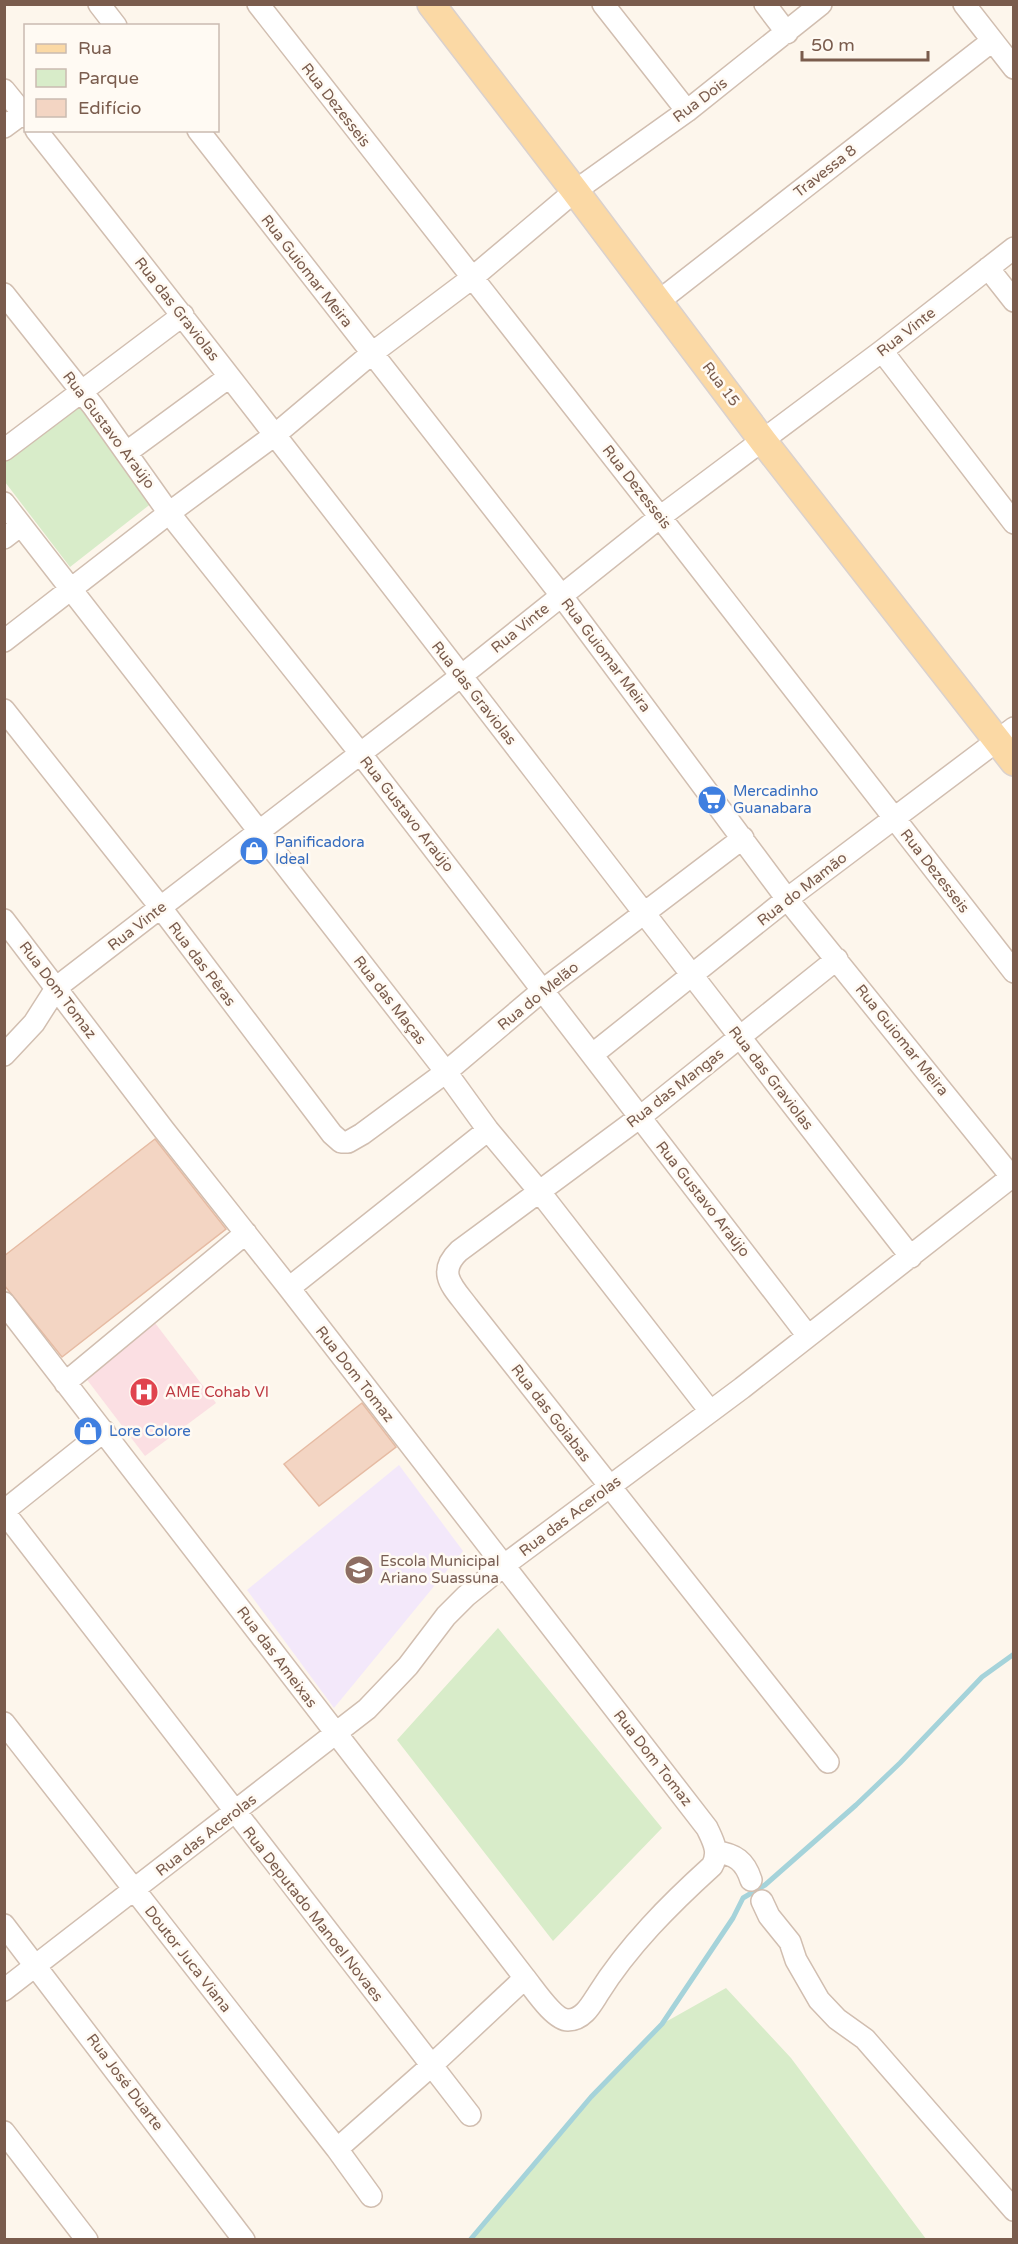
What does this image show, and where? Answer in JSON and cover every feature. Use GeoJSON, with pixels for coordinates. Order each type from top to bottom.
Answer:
{"type":"FeatureCollection","features":[{"type":"Feature","properties":{"kind":"main road","name":"Rua 15"},"geometry":{"type":"LineString","coordinates":[[431,4],[764,441],[1008,744]]}},
{"type":"Feature","properties":{"kind":"street"},"geometry":{"type":"LineString","coordinates":[[99,4],[114,24]]}},
{"type":"Feature","properties":{"kind":"street","name":"Rua Dezesseis"},"geometry":{"type":"LineString","coordinates":[[258,4],[1014,972]]}},
{"type":"Feature","properties":{"kind":"street"},"geometry":{"type":"LineString","coordinates":[[603,4],[687,111]]}},
{"type":"Feature","properties":{"kind":"street"},"geometry":{"type":"LineString","coordinates":[[765,4],[787,33]]}},
{"type":"Feature","properties":{"kind":"street","name":"Rua Dois"},"geometry":{"type":"LineString","coordinates":[[371,354],[472,278],[575,191],[687,111],[822,4]]}},
{"type":"Feature","properties":{"kind":"street"},"geometry":{"type":"LineString","coordinates":[[964,4],[1014,68]]}},
{"type":"Feature","properties":{"kind":"street","name":"Travessa 8"},"geometry":{"type":"LineString","coordinates":[[658,301],[992,41]]}},
{"type":"Feature","properties":{"kind":"street"},"geometry":{"type":"LineString","coordinates":[[4,90],[24,115],[4,127]]}},
{"type":"Feature","properties":{"kind":"street","name":"Rua das Graviolas"},"geometry":{"type":"LineString","coordinates":[[38,132],[276,434],[692,977],[911,1257]]}},
{"type":"Feature","properties":{"kind":"street","name":"Rua Guiomar Meira"},"geometry":{"type":"LineString","coordinates":[[200,132],[561,595],[788,899],[1013,1177]]}},
{"type":"Feature","properties":{"kind":"street","name":"Rua Vinte"},"geometry":{"type":"LineString","coordinates":[[4,1055],[34,1023],[57,987],[461,676],[660,517],[764,441],[1014,248]]}},
{"type":"Feature","properties":{"kind":"street"},"geometry":{"type":"LineString","coordinates":[[988,268],[1014,301]]}},
{"type":"Feature","properties":{"kind":"street","name":"Rua Gustavo Araújo"},"geometry":{"type":"LineString","coordinates":[[4,294],[127,452],[169,513],[360,753],[808,1336]]}},
{"type":"Feature","properties":{"kind":"street"},"geometry":{"type":"LineString","coordinates":[[4,450],[183,315]]}},
{"type":"Feature","properties":{"kind":"street"},"geometry":{"type":"LineString","coordinates":[[882,351],[1014,523]]}},
{"type":"Feature","properties":{"kind":"street"},"geometry":{"type":"LineString","coordinates":[[4,641],[169,513],[276,434],[371,354]]}},
{"type":"Feature","properties":{"kind":"street"},"geometry":{"type":"LineString","coordinates":[[127,452],[229,377]]}},
{"type":"Feature","properties":{"kind":"street"},"geometry":{"type":"LineString","coordinates":[[4,503],[13,531]]}},
{"type":"Feature","properties":{"kind":"street","name":"Rua das Maças"},"geometry":{"type":"LineString","coordinates":[[13,531],[72,588],[446,1072],[488,1130],[539,1191],[710,1411]]}},
{"type":"Feature","properties":{"kind":"street","name":"Rua das Pêras"},"geometry":{"type":"LineString","coordinates":[[4,710],[160,908],[332,1134]]}},
{"type":"Feature","properties":{"kind":"street","name":"Rua do Mamão"},"geometry":{"type":"LineString","coordinates":[[593,1054],[788,899],[895,818],[1008,744]]}},
{"type":"Feature","properties":{"kind":"street","name":"Rua do Melão"},"geometry":{"type":"LineString","coordinates":[[332,1134],[341,1142],[351,1140],[446,1072],[543,990],[743,838]]}},
{"type":"Feature","properties":{"kind":"street","name":"Rua Dom Tomaz"},"geometry":{"type":"LineString","coordinates":[[4,920],[164,1130],[707,1828],[716,1852]]}},
{"type":"Feature","properties":{"kind":"street","name":"Rua das Mangas"},"geometry":{"type":"LineString","coordinates":[[539,1191],[640,1117],[837,958]]}},
{"type":"Feature","properties":{"kind":"street"},"geometry":{"type":"LineString","coordinates":[[289,1288],[488,1130]]}},
{"type":"Feature","properties":{"kind":"street","name":"Rua das Acerolas"},"geometry":{"type":"LineString","coordinates":[[4,1990],[367,1709],[408,1666],[446,1616],[466,1596],[503,1566],[710,1411],[1013,1177]]}},
{"type":"Feature","properties":{"kind":"street","name":"Rua das Goiabas"},"geometry":{"type":"LineString","coordinates":[[539,1191],[459,1251],[448,1264],[448,1277],[462,1300],[828,1762]]}},
{"type":"Feature","properties":{"kind":"street"},"geometry":{"type":"LineString","coordinates":[[65,1383],[246,1233]]}},
{"type":"Feature","properties":{"kind":"street","name":"Rua das Ameixas"},"geometry":{"type":"LineString","coordinates":[[4,1303],[551,2009],[564,2019],[574,2018],[591,2006],[613,1970],[668,1908],[712,1866],[716,1852]]}},
{"type":"Feature","properties":{"kind":"street"},"geometry":{"type":"LineString","coordinates":[[4,1512],[104,1431]]}},
{"type":"Feature","properties":{"kind":"street","name":"Rua Deputado Manoel Novaes"},"geometry":{"type":"LineString","coordinates":[[4,1512],[470,2115]]}},
{"type":"Feature","properties":{"kind":"street","name":"Doutor Juca Viana"},"geometry":{"type":"LineString","coordinates":[[4,1723],[337,2149],[371,2196]]}},
{"type":"Feature","properties":{"kind":"street"},"geometry":{"type":"LineString","coordinates":[[716,1852],[738,1858],[747,1868],[751,1880]]}},
{"type":"Feature","properties":{"kind":"street"},"geometry":{"type":"LineString","coordinates":[[762,1900],[769,1916],[790,1942],[802,1972],[819,2000],[837,2019],[865,2039],[1014,2210]]}},
{"type":"Feature","properties":{"kind":"street","name":"Rua José Duarte"},"geometry":{"type":"LineString","coordinates":[[4,1925],[244,2240]]}},
{"type":"Feature","properties":{"kind":"street"},"geometry":{"type":"LineString","coordinates":[[337,2149],[431,2066],[525,1978]]}},
{"type":"Feature","properties":{"kind":"street"},"geometry":{"type":"LineString","coordinates":[[4,2132],[87,2240]]}},
{"type":"Feature","properties":{"kind":"shaded area"},"geometry":{"type":"Polygon","coordinates":[[[155,1323],[216,1403],[145,1456],[85,1377],[155,1323]]]}},
{"type":"Feature","properties":{"kind":"shaded area","name":"Escola Municipal Ariano Suassuna"},"geometry":{"type":"Polygon","coordinates":[[[399,1465],[463,1551],[334,1708],[247,1590],[399,1465]]]}},
{"type":"Feature","properties":{"kind":"green space"},"geometry":{"type":"Polygon","coordinates":[[[79,399],[157,499],[70,567],[5,482],[5,457],[79,399]]]}},
{"type":"Feature","properties":{"kind":"green space"},"geometry":{"type":"Polygon","coordinates":[[[498,1628],[662,1828],[553,1941],[397,1740],[498,1628]]]}},
{"type":"Feature","properties":{"kind":"green space"},"geometry":{"type":"Polygon","coordinates":[[[726,1988],[791,2058],[926,2239],[470,2239],[552,2142],[662,2024],[726,1988]]]}},
{"type":"Feature","properties":{"kind":"building"},"geometry":{"type":"Polygon","coordinates":[[[155,1139],[226,1229],[62,1357],[4,1285],[4,1256],[155,1139]]]}},
{"type":"Feature","properties":{"kind":"building"},"geometry":{"type":"Polygon","coordinates":[[[362,1403],[396,1447],[319,1506],[284,1464],[362,1403]]]}},
{"type":"Feature","properties":{"kind":"waterway"},"geometry":{"type":"LineString","coordinates":[[470,2240],[591,2097],[662,2024],[733,1918],[743,1898],[765,1885],[856,1805],[900,1763],[982,1677],[1014,1654]]}},
{"type":"Feature","properties":{"kind":"place","name":"Mercadinho Guanabara"},"geometry":{"type":"Point","coordinates":[712,800]}},
{"type":"Feature","properties":{"kind":"place","name":"Panificadora Ideal"},"geometry":{"type":"Point","coordinates":[254,851]}},
{"type":"Feature","properties":{"kind":"place","name":"AME Cohab VI"},"geometry":{"type":"Point","coordinates":[144,1392]}},
{"type":"Feature","properties":{"kind":"place","name":"Lore Colore"},"geometry":{"type":"Point","coordinates":[88,1431]}},
{"type":"Feature","properties":{"kind":"place","name":"Escola Municipal Ariano Suassuna"},"geometry":{"type":"Point","coordinates":[359,1570]}}]}
